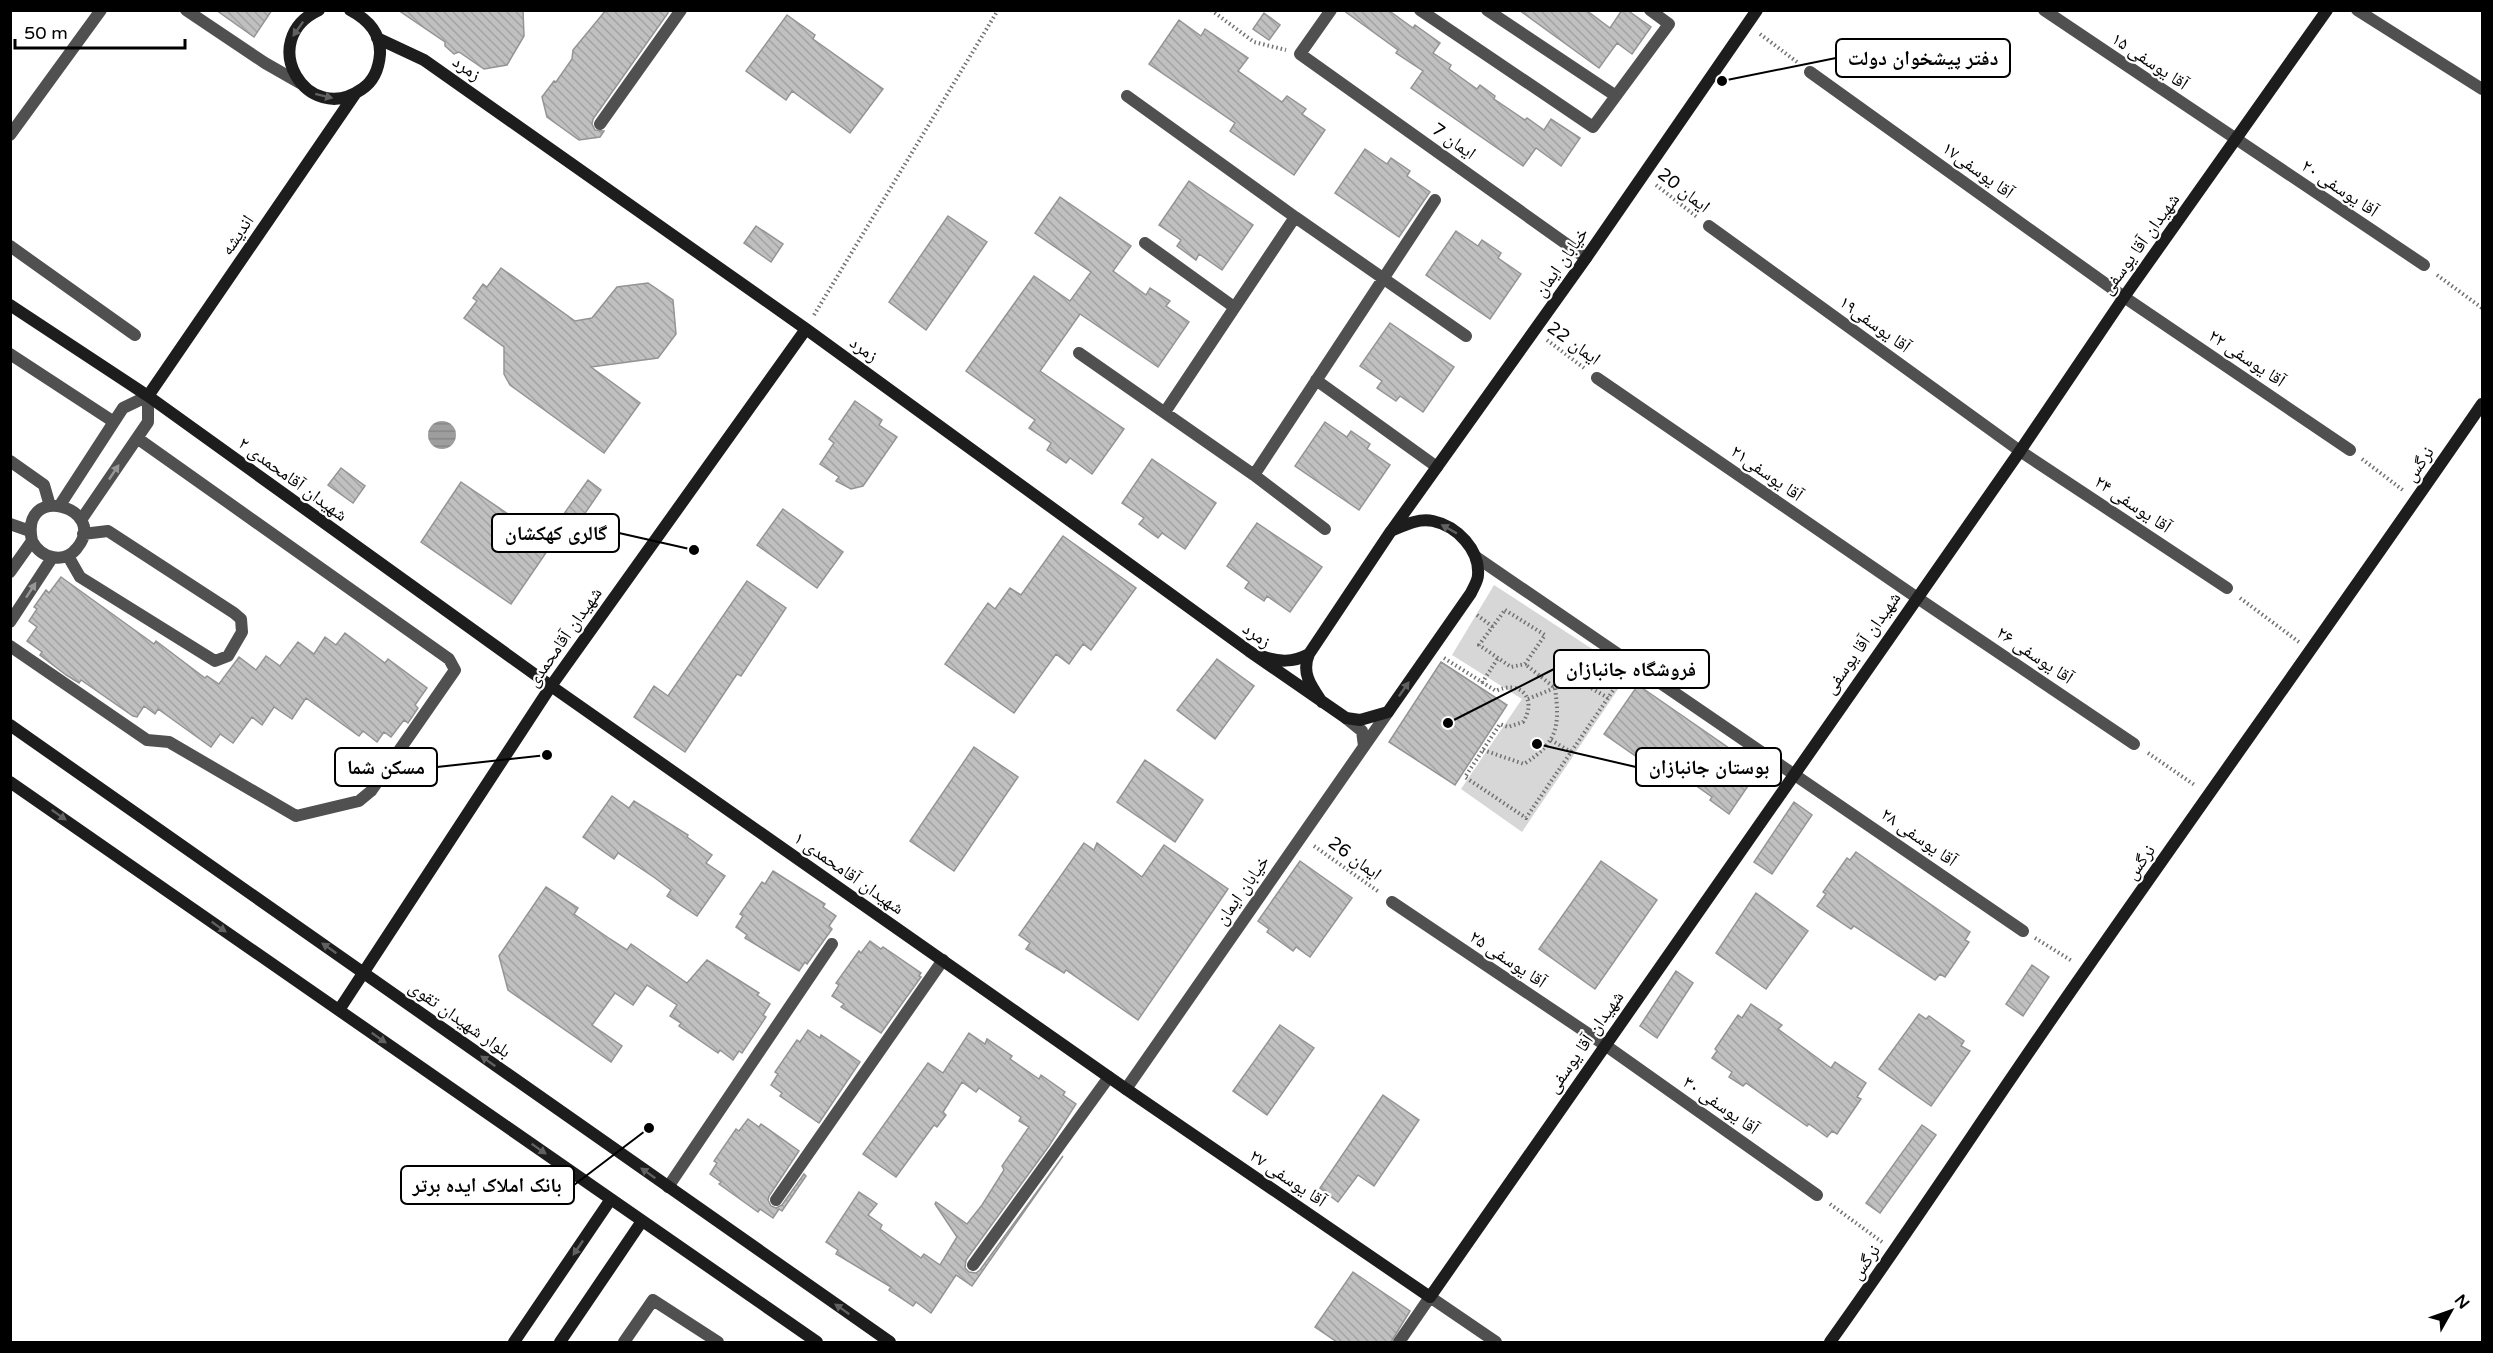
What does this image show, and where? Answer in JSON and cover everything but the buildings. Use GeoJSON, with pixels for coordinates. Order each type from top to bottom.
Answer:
{"type":"FeatureCollection","features":[{"type":"Feature","properties":{"kind":"street"},"geometry":{"type":"LineString","coordinates":[[10,135],[101,10]]}},
{"type":"Feature","properties":{"kind":"street"},"geometry":{"type":"LineString","coordinates":[[186,10],[312,93],[326,98],[341,99],[355,94]]}},
{"type":"Feature","properties":{"kind":"street"},"geometry":{"type":"LineString","coordinates":[[300,83],[292,70],[289,55],[291,40],[298,26],[309,15],[319,10]]}},
{"type":"Feature","properties":{"kind":"street"},"geometry":{"type":"LineString","coordinates":[[350,10],[371,26],[377,38]]}},
{"type":"Feature","properties":{"kind":"street"},"geometry":{"type":"LineString","coordinates":[[600,124],[681,10]]}},
{"type":"Feature","properties":{"kind":"street"},"geometry":{"type":"LineString","coordinates":[[1300,54],[1331,10]]}},
{"type":"Feature","properties":{"kind":"street"},"geometry":{"type":"LineString","coordinates":[[1420,10],[1593,127],[1669,24],[1650,10]]}},
{"type":"Feature","properties":{"kind":"street"},"geometry":{"type":"LineString","coordinates":[[1487,10],[1616,96]]}},
{"type":"Feature","properties":{"kind":"street","name":"خیابان ایمان"},"geometry":{"type":"LineString","coordinates":[[1309,654],[1391,531],[1586,258],[1757,10]]}},
{"type":"Feature","properties":{"kind":"street","name":"آقا یوسفی ۱۵"},"geometry":{"type":"LineString","coordinates":[[2044,10],[2236,141]]}},
{"type":"Feature","properties":{"kind":"street","name":"شهیدان آقا یوسفی"},"geometry":{"type":"LineString","coordinates":[[1430,1297],[2020,451],[2124,297],[2327,10]]}},
{"type":"Feature","properties":{"kind":"street"},"geometry":{"type":"LineString","coordinates":[[2357,10],[2482,89]]}},
{"type":"Feature","properties":{"kind":"street","name":"انديشه"},"geometry":{"type":"LineString","coordinates":[[148,396],[355,94],[366,87],[374,76],[379,64],[380,51],[377,38]]}},
{"type":"Feature","properties":{"kind":"street","name":"زمرد"},"geometry":{"type":"LineString","coordinates":[[377,38],[424,60],[806,329],[1249,651],[1346,718]]}},
{"type":"Feature","properties":{"kind":"street","name":"ایمان 7"},"geometry":{"type":"LineString","coordinates":[[1300,54],[1586,258]]}},
{"type":"Feature","properties":{"kind":"street","name":"آقا یوسفی۱۷"},"geometry":{"type":"LineString","coordinates":[[1810,72],[2124,297]]}},
{"type":"Feature","properties":{"kind":"street"},"geometry":{"type":"LineString","coordinates":[[1127,96],[1382,279],[1466,336]]}},
{"type":"Feature","properties":{"kind":"street","name":"آقا یوسفی ۲۰"},"geometry":{"type":"LineString","coordinates":[[2236,141],[2424,265]]}},
{"type":"Feature","properties":{"kind":"street"},"geometry":{"type":"LineString","coordinates":[[1254,475],[1435,200]]}},
{"type":"Feature","properties":{"kind":"street"},"geometry":{"type":"LineString","coordinates":[[1165,412],[1295,217]]}},
{"type":"Feature","properties":{"kind":"street","name":"آقا یوسفی۱۹"},"geometry":{"type":"LineString","coordinates":[[1709,226],[2020,451]]}},
{"type":"Feature","properties":{"kind":"street"},"geometry":{"type":"LineString","coordinates":[[1145,243],[1234,307]]}},
{"type":"Feature","properties":{"kind":"street"},"geometry":{"type":"LineString","coordinates":[[10,246],[135,335]]}},
{"type":"Feature","properties":{"kind":"street","name":"آقا یوسفی ۲۲"},"geometry":{"type":"LineString","coordinates":[[2124,297],[2350,450]]}},
{"type":"Feature","properties":{"kind":"street","name":"شهیدان آقامحمدی ۲"},"geometry":{"type":"LineString","coordinates":[[10,305],[148,396],[551,686]]}},
{"type":"Feature","properties":{"kind":"street","name":"شهیدان آقامحمدی"},"geometry":{"type":"LineString","coordinates":[[339,1010],[551,686],[806,329]]}},
{"type":"Feature","properties":{"kind":"street"},"geometry":{"type":"LineString","coordinates":[[1079,353],[1254,475],[1325,529]]}},
{"type":"Feature","properties":{"kind":"street"},"geometry":{"type":"LineString","coordinates":[[10,354],[114,422]]}},
{"type":"Feature","properties":{"kind":"street","name":"آقا یوسفی۲۱"},"geometry":{"type":"LineString","coordinates":[[1597,378],[1916,597]]}},
{"type":"Feature","properties":{"kind":"street"},"geometry":{"type":"LineString","coordinates":[[1316,380],[1437,467]]}},
{"type":"Feature","properties":{"kind":"street"},"geometry":{"type":"LineString","coordinates":[[10,572],[31,536],[36,515],[55,505],[123,408],[148,396],[148,422],[81,520]]}},
{"type":"Feature","properties":{"kind":"street","name":"نرگس"},"geometry":{"type":"LineString","coordinates":[[1830,1342],[1895,1252],[2086,970],[2482,404]]}},
{"type":"Feature","properties":{"kind":"street"},"geometry":{"type":"LineString","coordinates":[[10,646],[147,740],[169,742],[296,816],[359,801],[371,791],[455,670],[449,659],[137,438]]}},
{"type":"Feature","properties":{"kind":"street","name":"آقا یوسفی ۲۴"},"geometry":{"type":"LineString","coordinates":[[2020,451],[2227,588]]}},
{"type":"Feature","properties":{"kind":"street"},"geometry":{"type":"LineString","coordinates":[[10,461],[44,485],[55,505],[68,508],[81,520],[83,534],[79,547],[68,556],[52,558],[40,552],[31,536],[10,524]]}},
{"type":"Feature","properties":{"kind":"street"},"geometry":{"type":"LineString","coordinates":[[1346,718],[1360,720],[1388,712],[1471,593],[1478,577],[1476,557],[1467,543],[1452,528],[1433,521],[1413,521],[1391,531]]}},
{"type":"Feature","properties":{"kind":"street"},"geometry":{"type":"LineString","coordinates":[[68,556],[80,578],[215,661],[228,656],[242,632],[241,619],[234,613],[108,531],[83,534]]}},
{"type":"Feature","properties":{"kind":"street","name":"آقا یوسفی ۲۸"},"geometry":{"type":"LineString","coordinates":[[1476,557],[1794,772],[2023,931]]}},
{"type":"Feature","properties":{"kind":"street"},"geometry":{"type":"LineString","coordinates":[[10,622],[52,558]]}},
{"type":"Feature","properties":{"kind":"street","name":"آقا یوسفی ۲۶"},"geometry":{"type":"LineString","coordinates":[[1916,597],[2134,744]]}},
{"type":"Feature","properties":{"kind":"street"},"geometry":{"type":"LineString","coordinates":[[1249,651],[1271,659],[1286,661],[1299,659],[1309,654]]}},
{"type":"Feature","properties":{"kind":"street"},"geometry":{"type":"LineString","coordinates":[[1309,654],[1305,671],[1322,702]]}},
{"type":"Feature","properties":{"kind":"street","name":"شهیدان آقامحمدی ۱"},"geometry":{"type":"LineString","coordinates":[[551,686],[1126,1089]]}},
{"type":"Feature","properties":{"kind":"street","name":"خیابان ایمان"},"geometry":{"type":"LineString","coordinates":[[1126,1089],[1388,712]]}},
{"type":"Feature","properties":{"kind":"street"},"geometry":{"type":"LineString","coordinates":[[1346,718],[1362,731],[1364,746]]}},
{"type":"Feature","properties":{"kind":"street","name":"بلوار شهیدان تقوی"},"geometry":{"type":"LineString","coordinates":[[10,725],[890,1342]]}},
{"type":"Feature","properties":{"kind":"street"},"geometry":{"type":"LineString","coordinates":[[10,782],[817,1342]]}},
{"type":"Feature","properties":{"kind":"street","name":"آقا یوسفی ۲۵"},"geometry":{"type":"LineString","coordinates":[[1392,902],[1605,1045]]}},
{"type":"Feature","properties":{"kind":"street"},"geometry":{"type":"LineString","coordinates":[[668,1187],[832,944]]}},
{"type":"Feature","properties":{"kind":"street"},"geometry":{"type":"LineString","coordinates":[[776,1200],[943,960]]}},
{"type":"Feature","properties":{"kind":"street","name":"آقا یوسفی ۳۰"},"geometry":{"type":"LineString","coordinates":[[1605,1045],[1817,1195]]}},
{"type":"Feature","properties":{"kind":"street"},"geometry":{"type":"LineString","coordinates":[[973,1265],[1109,1077]]}},
{"type":"Feature","properties":{"kind":"street","name":"آقا یوسفی ۲۷"},"geometry":{"type":"LineString","coordinates":[[1126,1089],[1430,1297]]}},
{"type":"Feature","properties":{"kind":"street"},"geometry":{"type":"LineString","coordinates":[[514,1342],[610,1199]]}},
{"type":"Feature","properties":{"kind":"street"},"geometry":{"type":"LineString","coordinates":[[560,1342],[642,1221]]}},
{"type":"Feature","properties":{"kind":"street"},"geometry":{"type":"LineString","coordinates":[[1399,1342],[1430,1297],[1496,1342]]}},
{"type":"Feature","properties":{"kind":"street"},"geometry":{"type":"LineString","coordinates":[[624,1342],[653,1300],[718,1342]]}},
{"type":"Feature","properties":{"kind":"path"},"geometry":{"type":"LineString","coordinates":[[806,329],[998,10]]}},
{"type":"Feature","properties":{"kind":"path"},"geometry":{"type":"LineString","coordinates":[[1211,10],[1254,42],[1300,54]]}},
{"type":"Feature","properties":{"kind":"path"},"geometry":{"type":"LineString","coordinates":[[1747,24],[1810,72]]}},
{"type":"Feature","properties":{"kind":"path","name":"ایمان 20"},"geometry":{"type":"LineString","coordinates":[[1643,175],[1709,226]]}},
{"type":"Feature","properties":{"kind":"path"},"geometry":{"type":"LineString","coordinates":[[2424,265],[2482,308]]}},
{"type":"Feature","properties":{"kind":"path","name":"ایمان 22"},"geometry":{"type":"LineString","coordinates":[[1534,331],[1597,378]]}},
{"type":"Feature","properties":{"kind":"path"},"geometry":{"type":"LineString","coordinates":[[2350,450],[2416,501]]}},
{"type":"Feature","properties":{"kind":"path"},"geometry":{"type":"LineString","coordinates":[[2227,588],[2311,651]]}},
{"type":"Feature","properties":{"kind":"path"},"geometry":{"type":"LineString","coordinates":[[1505,610],[1545,635],[1525,664],[1511,667],[1479,645],[1505,610]]}},
{"type":"Feature","properties":{"kind":"path"},"geometry":{"type":"LineString","coordinates":[[1576,679],[1580,658],[1595,637]]}},
{"type":"Feature","properties":{"kind":"path"},"geometry":{"type":"LineString","coordinates":[[1431,650],[1496,691],[1505,687],[1514,687],[1522,691],[1528,699],[1530,707],[1523,722],[1516,726],[1500,724],[1465,777],[1526,818],[1632,663]]}},
{"type":"Feature","properties":{"kind":"path"},"geometry":{"type":"LineString","coordinates":[[1482,683],[1498,658]]}},
{"type":"Feature","properties":{"kind":"path"},"geometry":{"type":"LineString","coordinates":[[1483,750],[1524,764],[1540,754],[1555,735],[1558,717],[1555,688],[1525,664]]}},
{"type":"Feature","properties":{"kind":"path"},"geometry":{"type":"LineString","coordinates":[[1528,699],[1576,679]]}},
{"type":"Feature","properties":{"kind":"path"},"geometry":{"type":"LineString","coordinates":[[1576,679],[1608,698]]}},
{"type":"Feature","properties":{"kind":"path"},"geometry":{"type":"LineString","coordinates":[[1551,740],[1571,752]]}},
{"type":"Feature","properties":{"kind":"path"},"geometry":{"type":"LineString","coordinates":[[2134,744],[2209,795]]}},
{"type":"Feature","properties":{"kind":"path","name":"ایمان 26"},"geometry":{"type":"LineString","coordinates":[[1301,837],[1392,902]]}},
{"type":"Feature","properties":{"kind":"path"},"geometry":{"type":"LineString","coordinates":[[2023,931],[2086,970]]}},
{"type":"Feature","properties":{"kind":"path"},"geometry":{"type":"LineString","coordinates":[[1817,1195],[1895,1252]]}},
{"type":"Feature","properties":{"kind":"shaded area"},"geometry":{"type":"Polygon","coordinates":[[[442,421],[452,425],[456,435],[452,445],[442,449],[432,445],[428,435],[432,425],[442,421]]]}},
{"type":"Feature","properties":{"kind":"shaded area"},"geometry":{"type":"Polygon","coordinates":[[[1494,585],[1629,673],[1522,832],[1461,789],[1522,699],[1452,655],[1494,585]]]}},
{"type":"Feature","properties":{"kind":"place","name":"دفتر پیشخوان دولت"},"geometry":{"type":"Point","coordinates":[1722,81]}},
{"type":"Feature","properties":{"kind":"place","name":"گالری کهکشان"},"geometry":{"type":"Point","coordinates":[694,550]}},
{"type":"Feature","properties":{"kind":"place","name":"فروشگاه جانبازان"},"geometry":{"type":"Point","coordinates":[1448,723]}},
{"type":"Feature","properties":{"kind":"place","name":"بوستان جانبازان"},"geometry":{"type":"Point","coordinates":[1537,744]}},
{"type":"Feature","properties":{"kind":"place","name":"مسکن شما"},"geometry":{"type":"Point","coordinates":[547,755]}},
{"type":"Feature","properties":{"kind":"place","name":"بانک املاک ایده برتر"},"geometry":{"type":"Point","coordinates":[649,1128]}}]}
